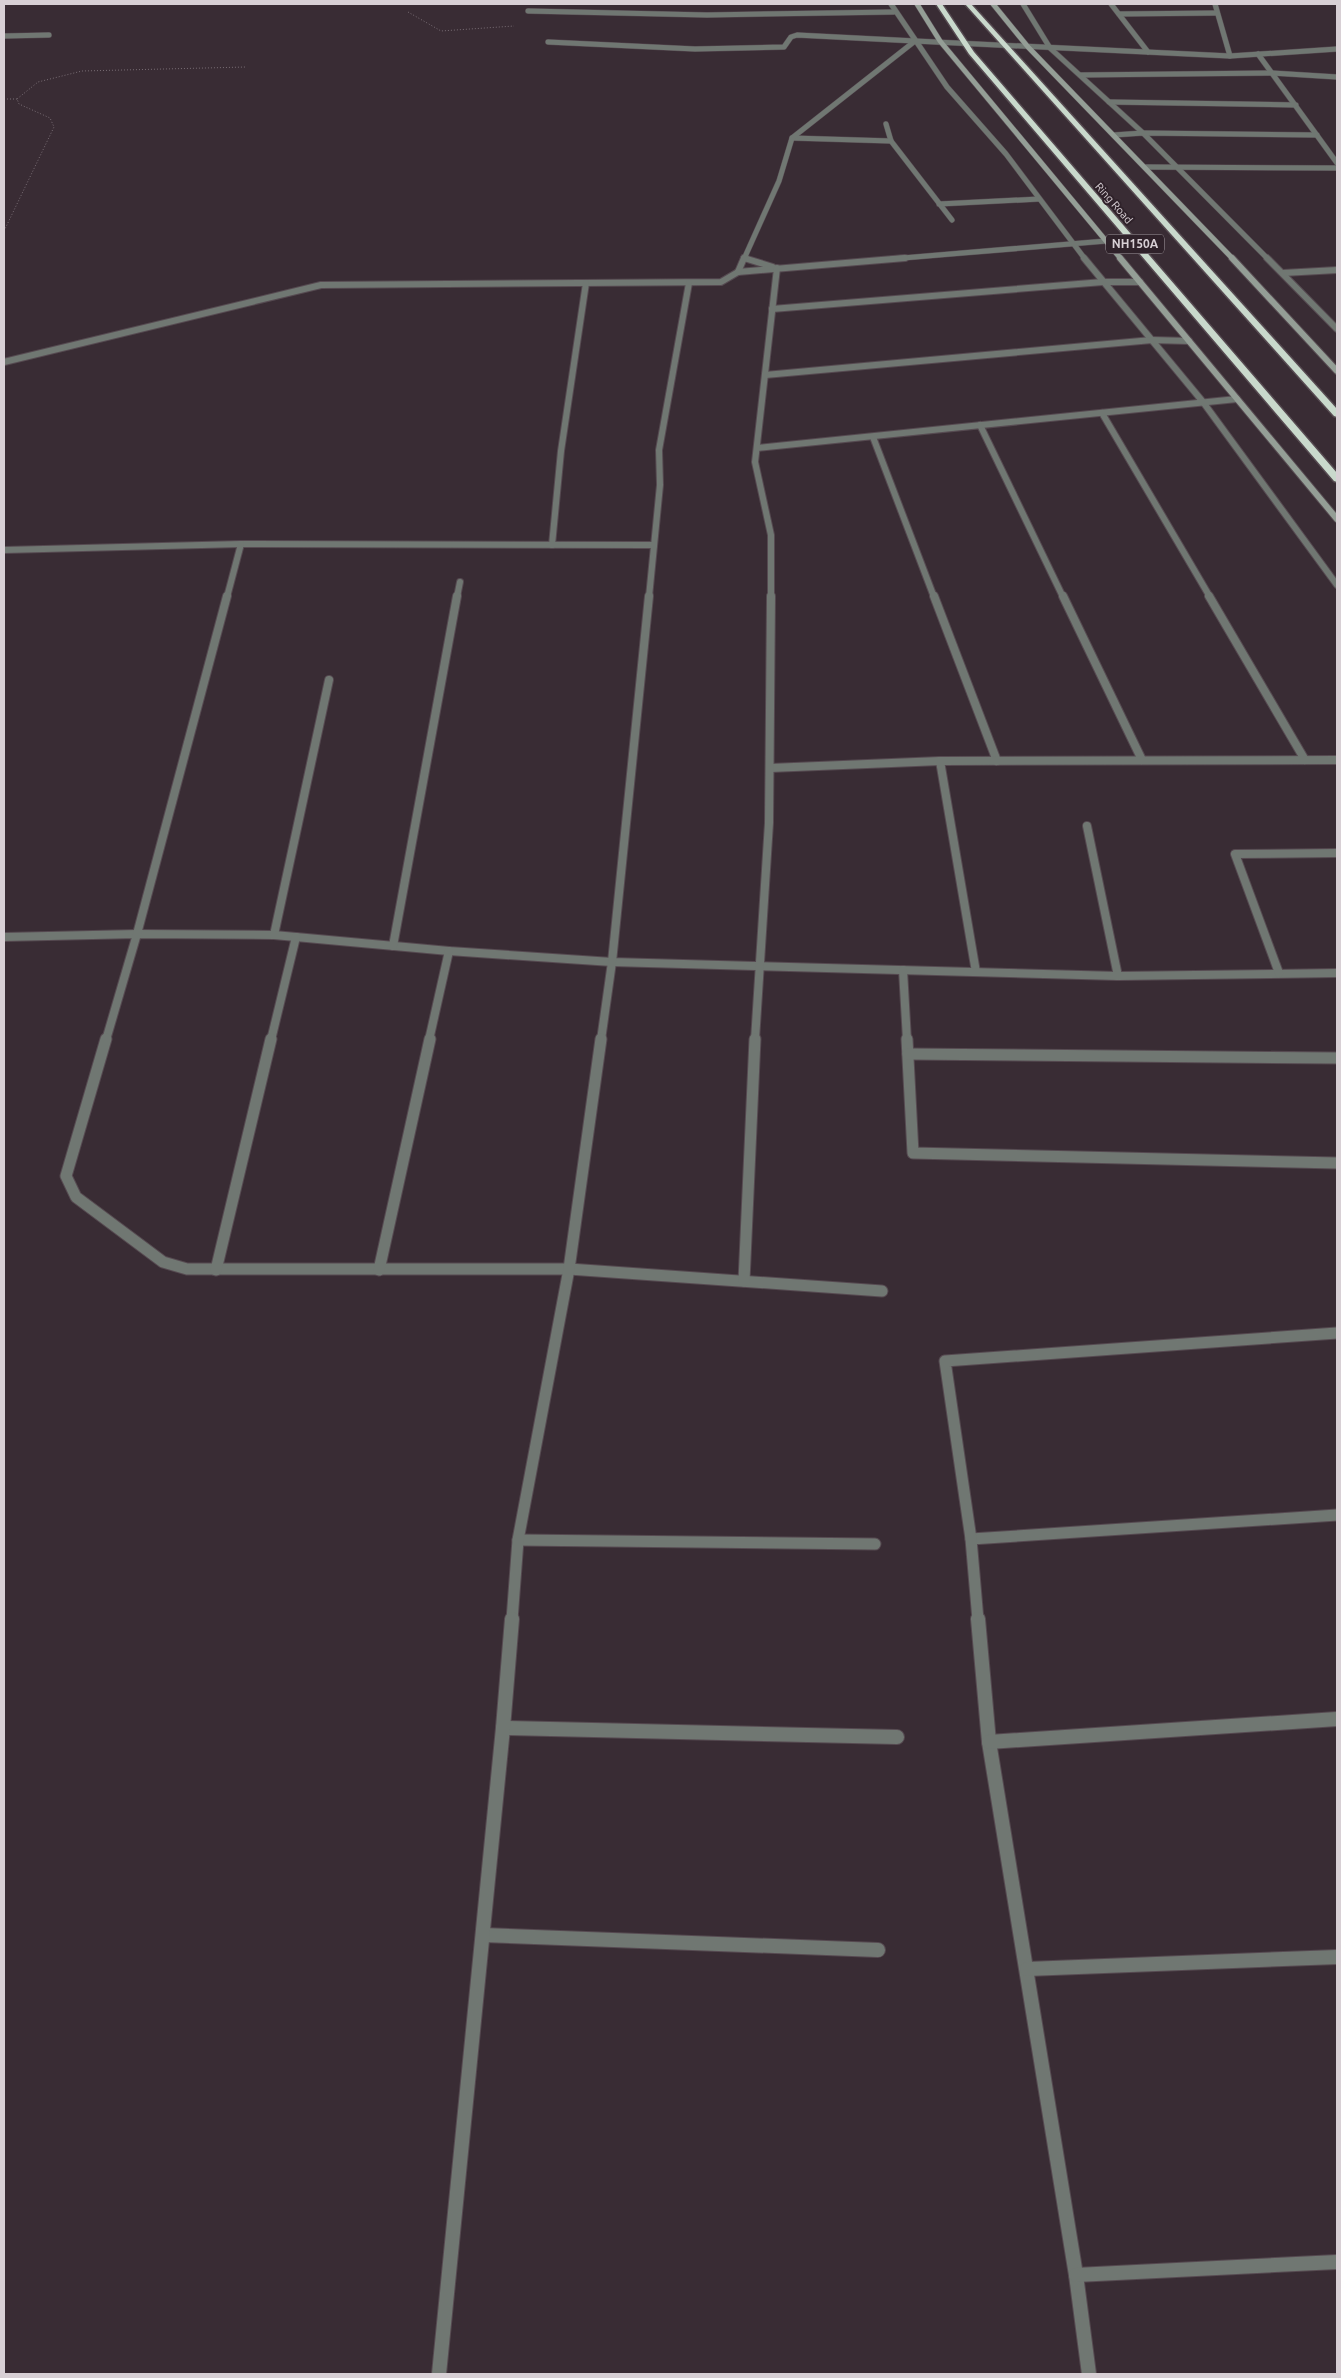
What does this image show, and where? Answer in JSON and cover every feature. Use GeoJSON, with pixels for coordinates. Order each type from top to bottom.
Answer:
{"type":"FeatureCollection","features":[{"type":"Feature","properties":{"kind":"highway","name":"Ring Road"},"geometry":{"type":"LineString","coordinates":[[939,4],[964,44],[1337,480]]}},
{"type":"Feature","properties":{"kind":"highway","name":"Ring Road"},"geometry":{"type":"LineString","coordinates":[[968,4],[1337,414]]}},
{"type":"Feature","properties":{"kind":"street"},"geometry":{"type":"LineString","coordinates":[[890,4],[948,87],[1006,154],[1072,244],[1203,402],[1337,585]]}},
{"type":"Feature","properties":{"kind":"street"},"geometry":{"type":"LineString","coordinates":[[917,4],[940,41],[1337,519]]}},
{"type":"Feature","properties":{"kind":"street"},"geometry":{"type":"LineString","coordinates":[[993,4],[1028,47],[1146,167],[1337,371]]}},
{"type":"Feature","properties":{"kind":"street"},"geometry":{"type":"LineString","coordinates":[[1023,4],[1050,48],[1179,168],[1337,329]]}},
{"type":"Feature","properties":{"kind":"street"},"geometry":{"type":"LineString","coordinates":[[1111,4],[1148,52]]}},
{"type":"Feature","properties":{"kind":"street"},"geometry":{"type":"LineString","coordinates":[[1221,4],[1215,4],[1230,56]]}},
{"type":"Feature","properties":{"kind":"street"},"geometry":{"type":"LineString","coordinates":[[528,11],[707,15],[802,11],[894,12]]}},
{"type":"Feature","properties":{"kind":"street"},"geometry":{"type":"LineString","coordinates":[[1119,14],[1217,13]]}},
{"type":"Feature","properties":{"kind":"street"},"geometry":{"type":"LineString","coordinates":[[4,36],[49,35]]}},
{"type":"Feature","properties":{"kind":"street"},"geometry":{"type":"LineString","coordinates":[[548,42],[649,48],[757,49],[784,47],[791,37],[797,36],[940,41],[964,44],[1230,56],[1337,49]]}},
{"type":"Feature","properties":{"kind":"street"},"geometry":{"type":"LineString","coordinates":[[738,272],[779,181],[792,138],[915,41]]}},
{"type":"Feature","properties":{"kind":"street"},"geometry":{"type":"LineString","coordinates":[[1258,54],[1337,163]]}},
{"type":"Feature","properties":{"kind":"street"},"geometry":{"type":"LineString","coordinates":[[1080,75],[1272,72],[1337,77]]}},
{"type":"Feature","properties":{"kind":"street"},"geometry":{"type":"LineString","coordinates":[[1109,102],[1296,105]]}},
{"type":"Feature","properties":{"kind":"street"},"geometry":{"type":"LineString","coordinates":[[886,124],[891,141],[952,220]]}},
{"type":"Feature","properties":{"kind":"street"},"geometry":{"type":"LineString","coordinates":[[1114,135],[1143,133],[1317,135]]}},
{"type":"Feature","properties":{"kind":"street"},"geometry":{"type":"LineString","coordinates":[[792,138],[891,141]]}},
{"type":"Feature","properties":{"kind":"street"},"geometry":{"type":"LineString","coordinates":[[1146,167],[1337,168]]}},
{"type":"Feature","properties":{"kind":"street"},"geometry":{"type":"LineString","coordinates":[[940,204],[1039,199]]}},
{"type":"Feature","properties":{"kind":"street"},"geometry":{"type":"LineString","coordinates":[[4,362],[322,285],[722,282],[738,272],[1106,241]]}},
{"type":"Feature","properties":{"kind":"street"},"geometry":{"type":"LineString","coordinates":[[744,258],[777,268]]}},
{"type":"Feature","properties":{"kind":"street"},"geometry":{"type":"LineString","coordinates":[[744,1281],[758,966],[770,823],[771,535],[755,462],[777,268]]}},
{"type":"Feature","properties":{"kind":"street"},"geometry":{"type":"LineString","coordinates":[[1283,273],[1337,270]]}},
{"type":"Feature","properties":{"kind":"street"},"geometry":{"type":"LineString","coordinates":[[772,309],[1103,282],[1140,282]]}},
{"type":"Feature","properties":{"kind":"street"},"geometry":{"type":"LineString","coordinates":[[439,2374],[503,1728],[518,1540],[569,1269],[612,962],[660,485],[659,450],[689,283]]}},
{"type":"Feature","properties":{"kind":"street"},"geometry":{"type":"LineString","coordinates":[[552,545],[561,451],[586,284]]}},
{"type":"Feature","properties":{"kind":"street"},"geometry":{"type":"LineString","coordinates":[[765,375],[1152,340],[1189,341]]}},
{"type":"Feature","properties":{"kind":"street"},"geometry":{"type":"LineString","coordinates":[[757,448],[1237,399]]}},
{"type":"Feature","properties":{"kind":"street"},"geometry":{"type":"LineString","coordinates":[[1102,413],[1305,760]]}},
{"type":"Feature","properties":{"kind":"street"},"geometry":{"type":"LineString","coordinates":[[980,425],[1142,760]]}},
{"type":"Feature","properties":{"kind":"street"},"geometry":{"type":"LineString","coordinates":[[873,436],[997,761]]}},
{"type":"Feature","properties":{"kind":"street"},"geometry":{"type":"LineString","coordinates":[[4,550],[241,544],[654,545]]}},
{"type":"Feature","properties":{"kind":"street"},"geometry":{"type":"LineString","coordinates":[[241,544],[136,934],[66,1176],[76,1197],[116,1225],[162,1262],[188,1269],[569,1269],[882,1291]]}},
{"type":"Feature","properties":{"kind":"street"},"geometry":{"type":"LineString","coordinates":[[393,946],[460,582]]}},
{"type":"Feature","properties":{"kind":"street"},"geometry":{"type":"LineString","coordinates":[[274,935],[329,680]]}},
{"type":"Feature","properties":{"kind":"street"},"geometry":{"type":"LineString","coordinates":[[770,768],[940,761],[1337,760]]}},
{"type":"Feature","properties":{"kind":"street"},"geometry":{"type":"LineString","coordinates":[[940,761],[976,972]]}},
{"type":"Feature","properties":{"kind":"street"},"geometry":{"type":"LineString","coordinates":[[1087,826],[1118,976]]}},
{"type":"Feature","properties":{"kind":"street"},"geometry":{"type":"LineString","coordinates":[[1279,973],[1235,854],[1337,853]]}},
{"type":"Feature","properties":{"kind":"street"},"geometry":{"type":"LineString","coordinates":[[4,937],[136,934],[274,935],[448,951],[612,962],[1118,976],[1337,972]]}},
{"type":"Feature","properties":{"kind":"street"},"geometry":{"type":"LineString","coordinates":[[216,1270],[296,937]]}},
{"type":"Feature","properties":{"kind":"street"},"geometry":{"type":"LineString","coordinates":[[379,1270],[448,951]]}},
{"type":"Feature","properties":{"kind":"street"},"geometry":{"type":"LineString","coordinates":[[903,970],[913,1153],[1337,1163]]}},
{"type":"Feature","properties":{"kind":"street"},"geometry":{"type":"LineString","coordinates":[[908,1054],[1337,1058]]}},
{"type":"Feature","properties":{"kind":"street"},"geometry":{"type":"LineString","coordinates":[[1089,2374],[1076,2275],[989,1742],[971,1539],[945,1361],[1337,1333]]}},
{"type":"Feature","properties":{"kind":"street"},"geometry":{"type":"LineString","coordinates":[[971,1539],[1337,1515]]}},
{"type":"Feature","properties":{"kind":"street"},"geometry":{"type":"LineString","coordinates":[[518,1540],[875,1544]]}},
{"type":"Feature","properties":{"kind":"street"},"geometry":{"type":"LineString","coordinates":[[989,1742],[1337,1719]]}},
{"type":"Feature","properties":{"kind":"street"},"geometry":{"type":"LineString","coordinates":[[503,1728],[682,1730],[897,1737]]}},
{"type":"Feature","properties":{"kind":"street"},"geometry":{"type":"LineString","coordinates":[[483,1935],[878,1950]]}},
{"type":"Feature","properties":{"kind":"street"},"geometry":{"type":"LineString","coordinates":[[1027,1969],[1337,1957]]}},
{"type":"Feature","properties":{"kind":"street"},"geometry":{"type":"LineString","coordinates":[[1076,2275],[1337,2262]]}},
{"type":"Feature","properties":{"kind":"path"},"geometry":{"type":"LineString","coordinates":[[17,99],[23,91],[56,75],[82,72],[246,67]]}},
{"type":"Feature","properties":{"kind":"path"},"geometry":{"type":"LineString","coordinates":[[4,99],[17,99]]}},
{"type":"Feature","properties":{"kind":"path"},"geometry":{"type":"LineString","coordinates":[[4,231],[54,127],[50,118],[19,104],[17,99]]}}]}
